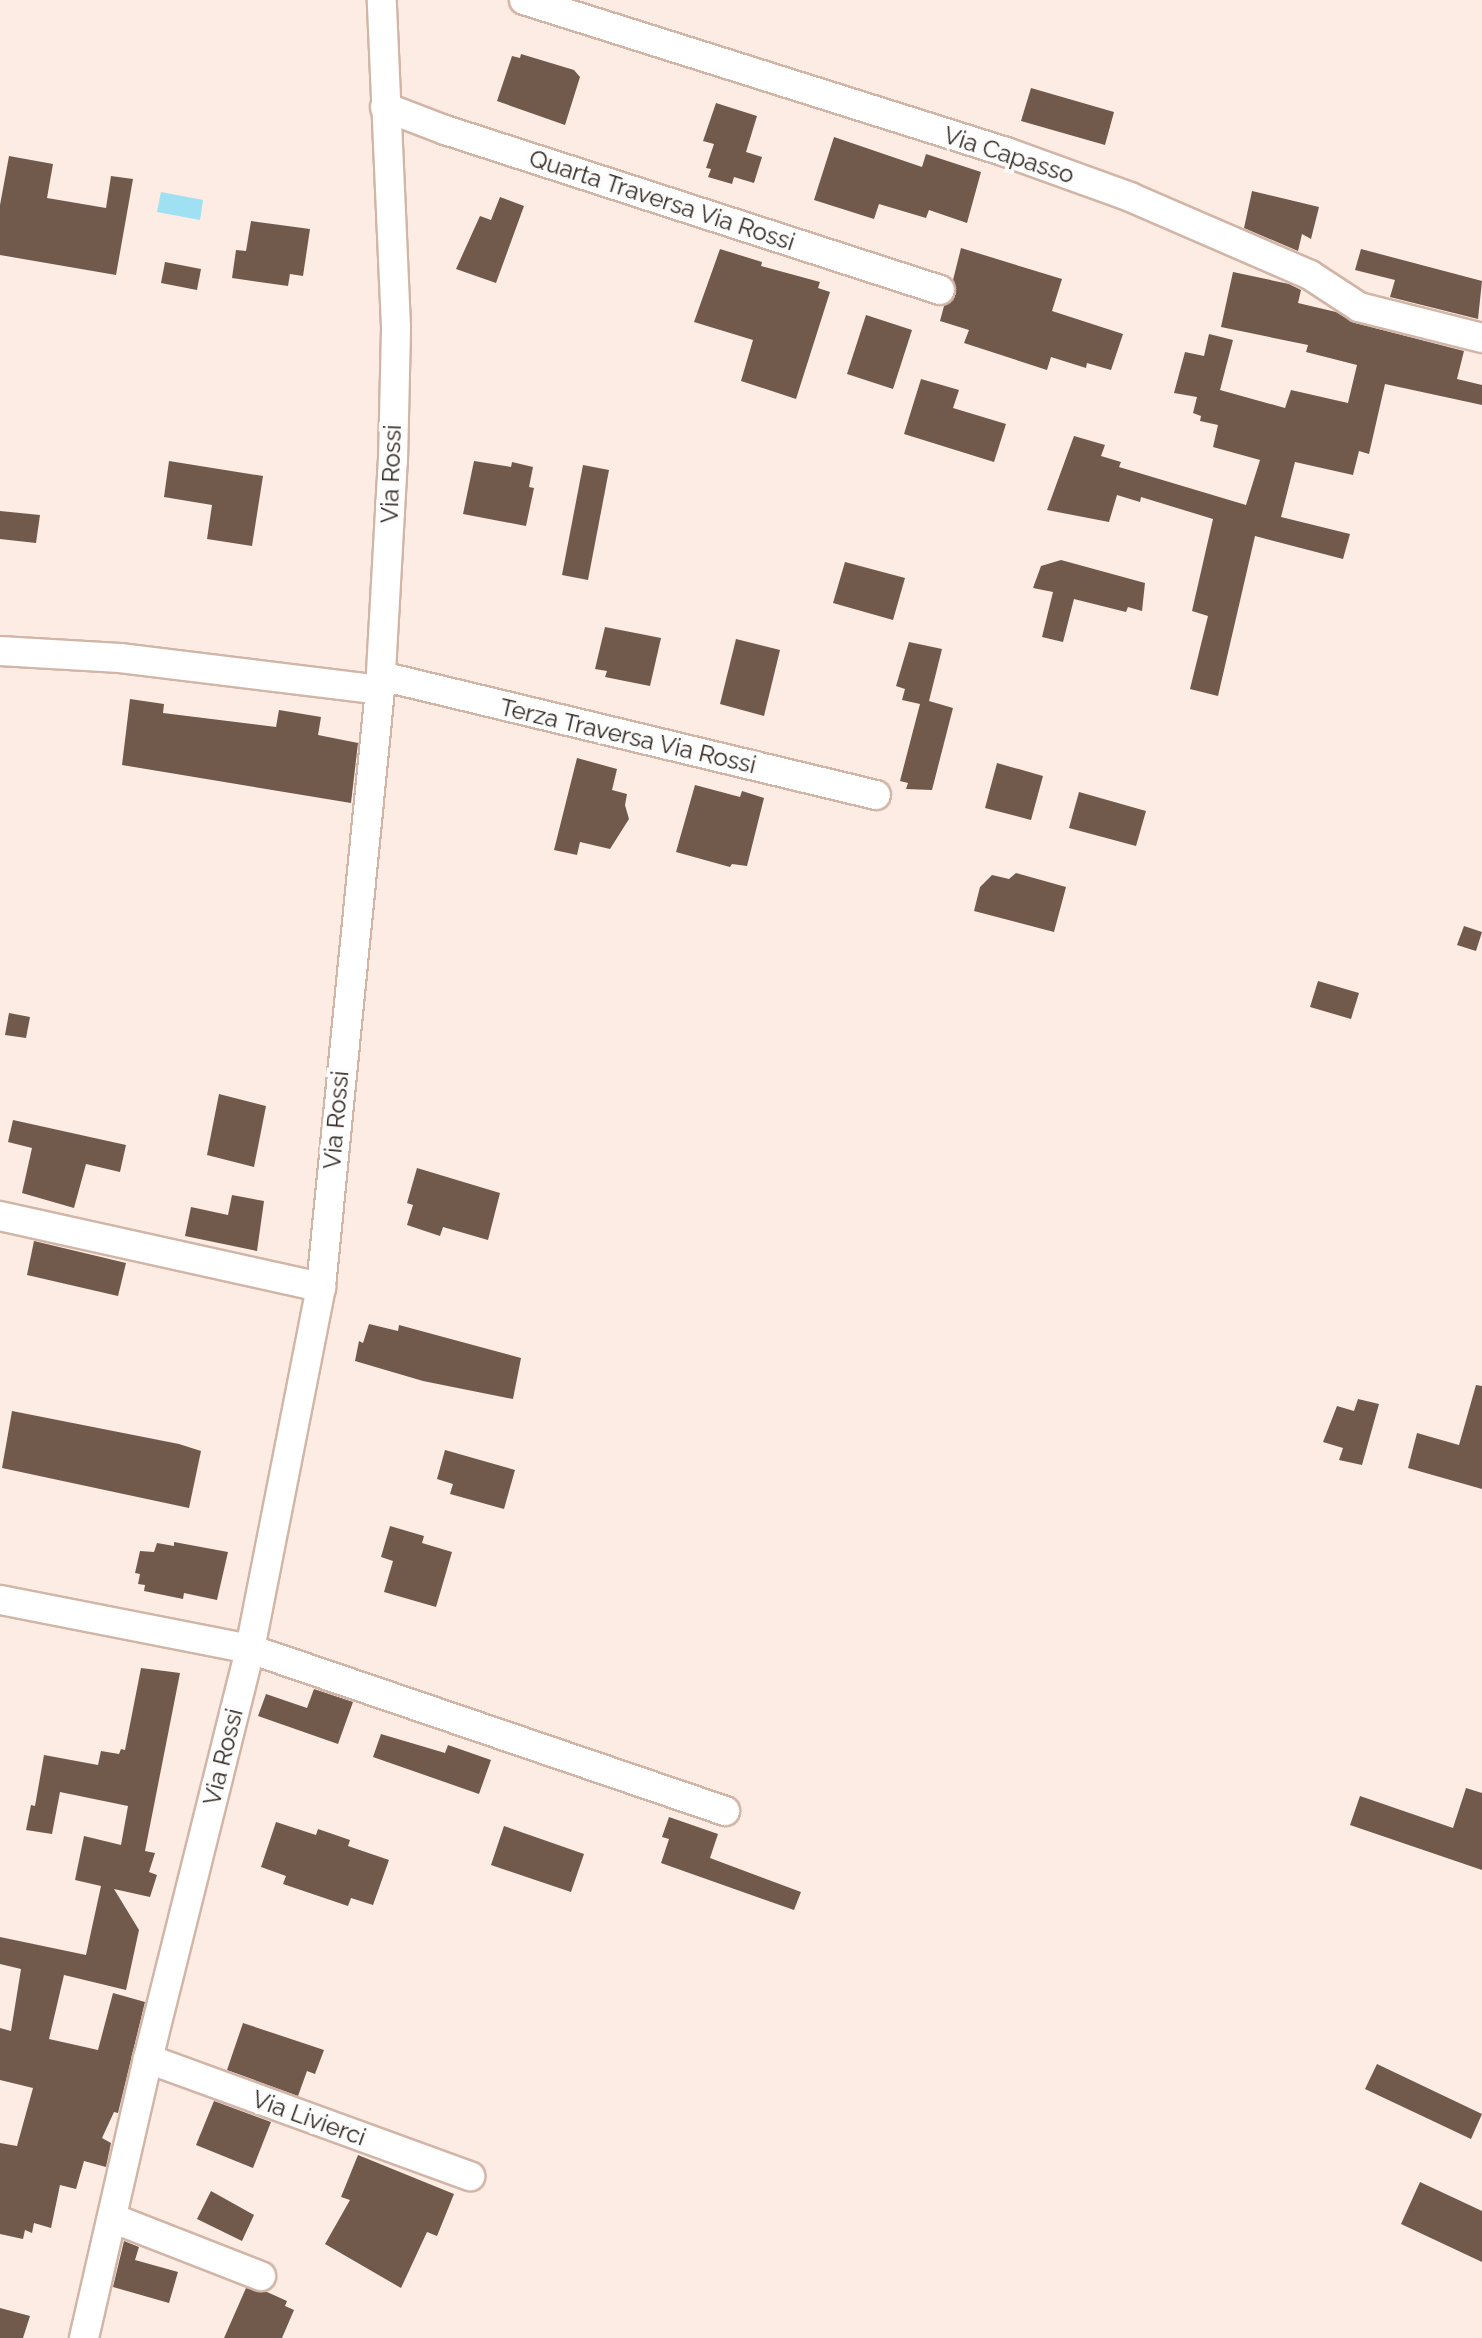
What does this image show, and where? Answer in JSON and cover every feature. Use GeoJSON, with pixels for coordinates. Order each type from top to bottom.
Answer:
{"type":"FeatureCollection","features":[{"type":"Feature","properties":{"kind":"street","name":"Via Rossi"},"geometry":{"type":"LineString","coordinates":[[84,2338],[148,2059],[250,1649],[321,1287],[380,683],[393,461],[396,327],[382,0]]}},
{"type":"Feature","properties":{"kind":"street","name":"Via Capasso"},"geometry":{"type":"LineString","coordinates":[[524,0],[1006,152],[1130,197],[1310,275],[1359,307],[1482,338]]}},
{"type":"Feature","properties":{"kind":"street","name":"Quarta Traversa Via Rossi"},"geometry":{"type":"LineString","coordinates":[[385,107],[445,130],[940,290]]}},
{"type":"Feature","properties":{"kind":"street","name":"Terza Traversa Via Rossi"},"geometry":{"type":"LineString","coordinates":[[0,651],[120,658],[380,683],[876,795]]}},
{"type":"Feature","properties":{"kind":"street"},"geometry":{"type":"LineString","coordinates":[[0,1216],[321,1287]]}},
{"type":"Feature","properties":{"kind":"street"},"geometry":{"type":"LineString","coordinates":[[0,1600],[250,1649],[725,1811]]}},
{"type":"Feature","properties":{"kind":"street","name":"Via Livierci"},"geometry":{"type":"LineString","coordinates":[[148,2059],[470,2176]]}},
{"type":"Feature","properties":{"kind":"street"},"geometry":{"type":"LineString","coordinates":[[112,2218],[261,2276]]}},
{"type":"Feature","properties":{"kind":"water"},"geometry":{"type":"Polygon","coordinates":[[[161,192],[203,200],[200,220],[157,212],[161,192]]]}},
{"type":"Feature","properties":{"kind":"building"},"geometry":{"type":"Polygon","coordinates":[[[521,54],[574,70],[580,77],[565,125],[497,101],[512,56],[520,58],[521,54]]]}},
{"type":"Feature","properties":{"kind":"building"},"geometry":{"type":"Polygon","coordinates":[[[1031,88],[1114,112],[1105,145],[1021,121],[1031,88]]]}},
{"type":"Feature","properties":{"kind":"building"},"geometry":{"type":"Polygon","coordinates":[[[716,103],[757,116],[746,152],[762,157],[754,183],[734,177],[732,184],[708,177],[711,169],[706,168],[714,144],[703,141],[716,103]]]}},
{"type":"Feature","properties":{"kind":"building"},"geometry":{"type":"Polygon","coordinates":[[[834,137],[922,167],[926,154],[981,172],[967,223],[929,210],[926,218],[879,204],[874,219],[814,200],[834,137]]]}},
{"type":"Feature","properties":{"kind":"building"},"geometry":{"type":"Polygon","coordinates":[[[9,156],[53,164],[47,198],[106,208],[111,176],[133,179],[116,275],[0,255],[0,205],[9,156]]]}},
{"type":"Feature","properties":{"kind":"building"},"geometry":{"type":"Polygon","coordinates":[[[1252,191],[1319,207],[1311,239],[1302,234],[1298,251],[1244,228],[1252,191]]]}},
{"type":"Feature","properties":{"kind":"building"},"geometry":{"type":"Polygon","coordinates":[[[500,197],[524,206],[496,283],[456,269],[480,216],[491,220],[500,197]]]}},
{"type":"Feature","properties":{"kind":"building"},"geometry":{"type":"Polygon","coordinates":[[[251,221],[310,229],[303,276],[290,274],[288,286],[232,278],[236,250],[246,251],[251,221]]]}},
{"type":"Feature","properties":{"kind":"building"},"geometry":{"type":"Polygon","coordinates":[[[961,248],[1062,279],[1052,311],[1123,334],[1111,370],[1087,363],[1086,368],[1051,357],[1047,370],[964,343],[969,330],[940,321],[944,306],[956,294],[953,280],[961,248]]]}},
{"type":"Feature","properties":{"kind":"building"},"geometry":{"type":"Polygon","coordinates":[[[720,249],[762,262],[761,266],[820,282],[818,288],[830,292],[796,399],[741,381],[753,340],[694,322],[720,249]]]}},
{"type":"Feature","properties":{"kind":"building"},"geometry":{"type":"Polygon","coordinates":[[[1361,249],[1482,281],[1478,319],[1390,297],[1395,280],[1355,270],[1361,249]]]}},
{"type":"Feature","properties":{"kind":"building"},"geometry":{"type":"Polygon","coordinates":[[[165,262],[201,269],[197,290],[161,283],[165,262]]]}},
{"type":"Feature","properties":{"kind":"building"},"geometry":{"type":"Polygon","coordinates":[[[1233,272],[1289,284],[1301,290],[1298,303],[1336,312],[1355,323],[1464,351],[1457,379],[1482,385],[1482,405],[1385,384],[1369,454],[1359,451],[1353,475],[1295,462],[1281,517],[1350,534],[1343,559],[1255,536],[1218,696],[1190,689],[1208,616],[1192,611],[1213,519],[1141,497],[1140,502],[1117,495],[1109,522],[1047,510],[1074,436],[1105,445],[1101,456],[1121,462],[1119,467],[1246,505],[1260,460],[1213,447],[1218,425],[1200,421],[1201,416],[1193,413],[1197,397],[1174,393],[1185,352],[1204,356],[1209,334],[1233,340],[1220,390],[1285,408],[1291,390],[1348,403],[1357,365],[1306,352],[1308,345],[1221,327],[1233,272]]]}},
{"type":"Feature","properties":{"kind":"building"},"geometry":{"type":"Polygon","coordinates":[[[866,315],[912,330],[893,389],[847,374],[866,315]]]}},
{"type":"Feature","properties":{"kind":"building"},"geometry":{"type":"Polygon","coordinates":[[[921,379],[959,390],[953,408],[1006,424],[994,462],[904,434],[921,379]]]}},
{"type":"Feature","properties":{"kind":"building"},"geometry":{"type":"Polygon","coordinates":[[[169,461],[263,476],[252,546],[207,539],[212,505],[164,497],[169,461]]]}},
{"type":"Feature","properties":{"kind":"building"},"geometry":{"type":"Polygon","coordinates":[[[474,461],[511,467],[512,462],[533,467],[529,487],[534,488],[526,526],[463,514],[474,461]]]}},
{"type":"Feature","properties":{"kind":"building"},"geometry":{"type":"Polygon","coordinates":[[[583,465],[609,470],[588,580],[562,575],[583,465]]]}},
{"type":"Feature","properties":{"kind":"building"},"geometry":{"type":"Polygon","coordinates":[[[0,511],[40,515],[36,543],[0,539],[0,511]]]}},
{"type":"Feature","properties":{"kind":"building"},"geometry":{"type":"Polygon","coordinates":[[[1061,560],[1145,583],[1142,611],[1128,607],[1126,612],[1074,599],[1063,642],[1042,637],[1053,592],[1033,588],[1041,566],[1061,560]]]}},
{"type":"Feature","properties":{"kind":"building"},"geometry":{"type":"Polygon","coordinates":[[[845,562],[905,578],[893,620],[833,603],[845,562]]]}},
{"type":"Feature","properties":{"kind":"building"},"geometry":{"type":"Polygon","coordinates":[[[605,627],[661,638],[650,686],[605,677],[607,671],[595,669],[605,627]]]}},
{"type":"Feature","properties":{"kind":"building"},"geometry":{"type":"Polygon","coordinates":[[[736,639],[780,650],[764,716],[720,704],[736,639]]]}},
{"type":"Feature","properties":{"kind":"building"},"geometry":{"type":"Polygon","coordinates":[[[909,642],[942,649],[929,701],[953,708],[932,790],[906,789],[908,783],[900,781],[920,704],[902,700],[905,689],[896,686],[909,642]]]}},
{"type":"Feature","properties":{"kind":"building"},"geometry":{"type":"Polygon","coordinates":[[[130,699],[164,704],[163,713],[276,727],[279,710],[321,717],[318,735],[358,743],[351,803],[122,765],[130,699]]]}},
{"type":"Feature","properties":{"kind":"building"},"geometry":{"type":"Polygon","coordinates":[[[577,758],[617,769],[612,790],[627,794],[625,805],[629,819],[610,849],[580,842],[577,855],[554,850],[577,758]]]}},
{"type":"Feature","properties":{"kind":"building"},"geometry":{"type":"Polygon","coordinates":[[[997,763],[1043,776],[1031,820],[985,808],[997,763]]]}},
{"type":"Feature","properties":{"kind":"building"},"geometry":{"type":"Polygon","coordinates":[[[695,785],[740,797],[742,791],[764,798],[747,866],[732,864],[730,867],[676,852],[695,785]]]}},
{"type":"Feature","properties":{"kind":"building"},"geometry":{"type":"Polygon","coordinates":[[[1079,792],[1146,811],[1136,846],[1069,828],[1079,792]]]}},
{"type":"Feature","properties":{"kind":"building"},"geometry":{"type":"Polygon","coordinates":[[[1016,873],[1066,887],[1054,932],[974,911],[980,887],[992,875],[1009,879],[1016,873]]]}},
{"type":"Feature","properties":{"kind":"building"},"geometry":{"type":"Polygon","coordinates":[[[1464,926],[1482,932],[1476,951],[1457,945],[1464,926]]]}},
{"type":"Feature","properties":{"kind":"building"},"geometry":{"type":"Polygon","coordinates":[[[1318,981],[1359,993],[1351,1019],[1310,1007],[1318,981]]]}},
{"type":"Feature","properties":{"kind":"building"},"geometry":{"type":"Polygon","coordinates":[[[9,1013],[30,1017],[26,1038],[5,1035],[9,1013]]]}},
{"type":"Feature","properties":{"kind":"building"},"geometry":{"type":"Polygon","coordinates":[[[219,1094],[266,1106],[254,1167],[207,1155],[219,1094]]]}},
{"type":"Feature","properties":{"kind":"building"},"geometry":{"type":"Polygon","coordinates":[[[13,1120],[126,1145],[120,1172],[86,1164],[74,1208],[22,1193],[32,1148],[8,1142],[13,1120]]]}},
{"type":"Feature","properties":{"kind":"building"},"geometry":{"type":"Polygon","coordinates":[[[417,1168],[500,1193],[488,1240],[443,1227],[440,1236],[407,1225],[413,1205],[407,1203],[417,1168]]]}},
{"type":"Feature","properties":{"kind":"building"},"geometry":{"type":"Polygon","coordinates":[[[232,1195],[264,1201],[257,1251],[185,1236],[191,1207],[228,1215],[232,1195]]]}},
{"type":"Feature","properties":{"kind":"building"},"geometry":{"type":"Polygon","coordinates":[[[34,1241],[126,1263],[118,1296],[27,1275],[34,1241]]]}},
{"type":"Feature","properties":{"kind":"building"},"geometry":{"type":"Polygon","coordinates":[[[369,1324],[398,1331],[399,1325],[521,1358],[513,1399],[423,1381],[355,1361],[359,1341],[363,1343],[369,1324]]]}},
{"type":"Feature","properties":{"kind":"building"},"geometry":{"type":"Polygon","coordinates":[[[1476,1385],[1482,1386],[1482,1489],[1408,1468],[1417,1433],[1459,1445],[1476,1385]]]}},
{"type":"Feature","properties":{"kind":"building"},"geometry":{"type":"Polygon","coordinates":[[[1358,1399],[1379,1404],[1362,1465],[1339,1460],[1343,1448],[1323,1442],[1337,1406],[1354,1411],[1358,1399]]]}},
{"type":"Feature","properties":{"kind":"building"},"geometry":{"type":"Polygon","coordinates":[[[12,1411],[201,1451],[189,1508],[2,1468],[12,1411]]]}},
{"type":"Feature","properties":{"kind":"building"},"geometry":{"type":"Polygon","coordinates":[[[445,1450],[515,1470],[504,1509],[450,1494],[453,1484],[437,1479],[445,1450]]]}},
{"type":"Feature","properties":{"kind":"building"},"geometry":{"type":"Polygon","coordinates":[[[390,1526],[424,1536],[422,1543],[452,1552],[436,1607],[384,1592],[393,1561],[381,1557],[390,1526]]]}},
{"type":"Feature","properties":{"kind":"building"},"geometry":{"type":"Polygon","coordinates":[[[174,1542],[228,1552],[217,1600],[184,1593],[183,1599],[144,1591],[145,1585],[138,1584],[140,1574],[135,1573],[140,1551],[154,1552],[157,1543],[174,1546],[174,1542]]]}},
{"type":"Feature","properties":{"kind":"building"},"geometry":{"type":"Polygon","coordinates":[[[141,1668],[180,1673],[145,1851],[155,1853],[149,1872],[157,1875],[150,1897],[114,1889],[139,1930],[126,1990],[64,1975],[49,2039],[98,2050],[113,1993],[145,2002],[118,2113],[114,2112],[102,2138],[111,2143],[106,2167],[84,2161],[76,2189],[60,2185],[51,2228],[34,2223],[32,2233],[25,2230],[23,2239],[0,2234],[0,2143],[17,2146],[33,2088],[0,2080],[0,2028],[11,2031],[21,1969],[0,1964],[0,1937],[86,1955],[101,1886],[75,1880],[84,1836],[121,1845],[128,1806],[60,1792],[52,1834],[26,1830],[31,1805],[35,1806],[44,1755],[98,1765],[101,1751],[119,1754],[121,1749],[125,1750],[141,1668]]]}},
{"type":"Feature","properties":{"kind":"building"},"geometry":{"type":"Polygon","coordinates":[[[314,1689],[353,1702],[338,1744],[258,1716],[266,1694],[307,1708],[314,1689]]]}},
{"type":"Feature","properties":{"kind":"building"},"geometry":{"type":"Polygon","coordinates":[[[381,1734],[445,1753],[448,1745],[491,1760],[479,1794],[373,1757],[381,1734]]]}},
{"type":"Feature","properties":{"kind":"building"},"geometry":{"type":"Polygon","coordinates":[[[1466,1788],[1482,1793],[1482,1870],[1350,1825],[1360,1796],[1453,1828],[1466,1788]]]}},
{"type":"Feature","properties":{"kind":"building"},"geometry":{"type":"Polygon","coordinates":[[[669,1817],[718,1834],[710,1858],[801,1892],[794,1910],[661,1863],[669,1839],[662,1837],[669,1817]]]}},
{"type":"Feature","properties":{"kind":"building"},"geometry":{"type":"Polygon","coordinates":[[[276,1822],[316,1835],[318,1829],[350,1840],[348,1846],[389,1860],[373,1905],[351,1898],[348,1906],[283,1884],[286,1876],[261,1867],[276,1822]]]}},
{"type":"Feature","properties":{"kind":"building"},"geometry":{"type":"Polygon","coordinates":[[[504,1826],[584,1854],[571,1892],[491,1865],[504,1826]]]}},
{"type":"Feature","properties":{"kind":"building"},"geometry":{"type":"Polygon","coordinates":[[[243,2023],[324,2050],[315,2074],[307,2071],[298,2096],[227,2070],[243,2023]]]}},
{"type":"Feature","properties":{"kind":"building"},"geometry":{"type":"Polygon","coordinates":[[[1377,2064],[1482,2114],[1471,2139],[1365,2089],[1377,2064]]]}},
{"type":"Feature","properties":{"kind":"building"},"geometry":{"type":"Polygon","coordinates":[[[214,2101],[271,2122],[253,2168],[196,2145],[214,2101]]]}},
{"type":"Feature","properties":{"kind":"building"},"geometry":{"type":"Polygon","coordinates":[[[358,2155],[454,2194],[437,2236],[427,2232],[401,2288],[325,2244],[350,2200],[341,2197],[358,2155]]]}},
{"type":"Feature","properties":{"kind":"building"},"geometry":{"type":"Polygon","coordinates":[[[1420,2182],[1482,2211],[1482,2262],[1401,2224],[1420,2182]]]}},
{"type":"Feature","properties":{"kind":"building"},"geometry":{"type":"Polygon","coordinates":[[[211,2191],[254,2215],[242,2241],[197,2219],[211,2191]]]}},
{"type":"Feature","properties":{"kind":"building"},"geometry":{"type":"Polygon","coordinates":[[[124,2241],[139,2247],[135,2260],[178,2272],[169,2303],[113,2287],[124,2241]]]}},
{"type":"Feature","properties":{"kind":"building"},"geometry":{"type":"Polygon","coordinates":[[[246,2288],[267,2292],[287,2301],[285,2306],[294,2310],[282,2338],[224,2338],[246,2288]]]}},
{"type":"Feature","properties":{"kind":"building"},"geometry":{"type":"Polygon","coordinates":[[[0,2308],[30,2316],[23,2338],[0,2338],[0,2308]]]}}]}
